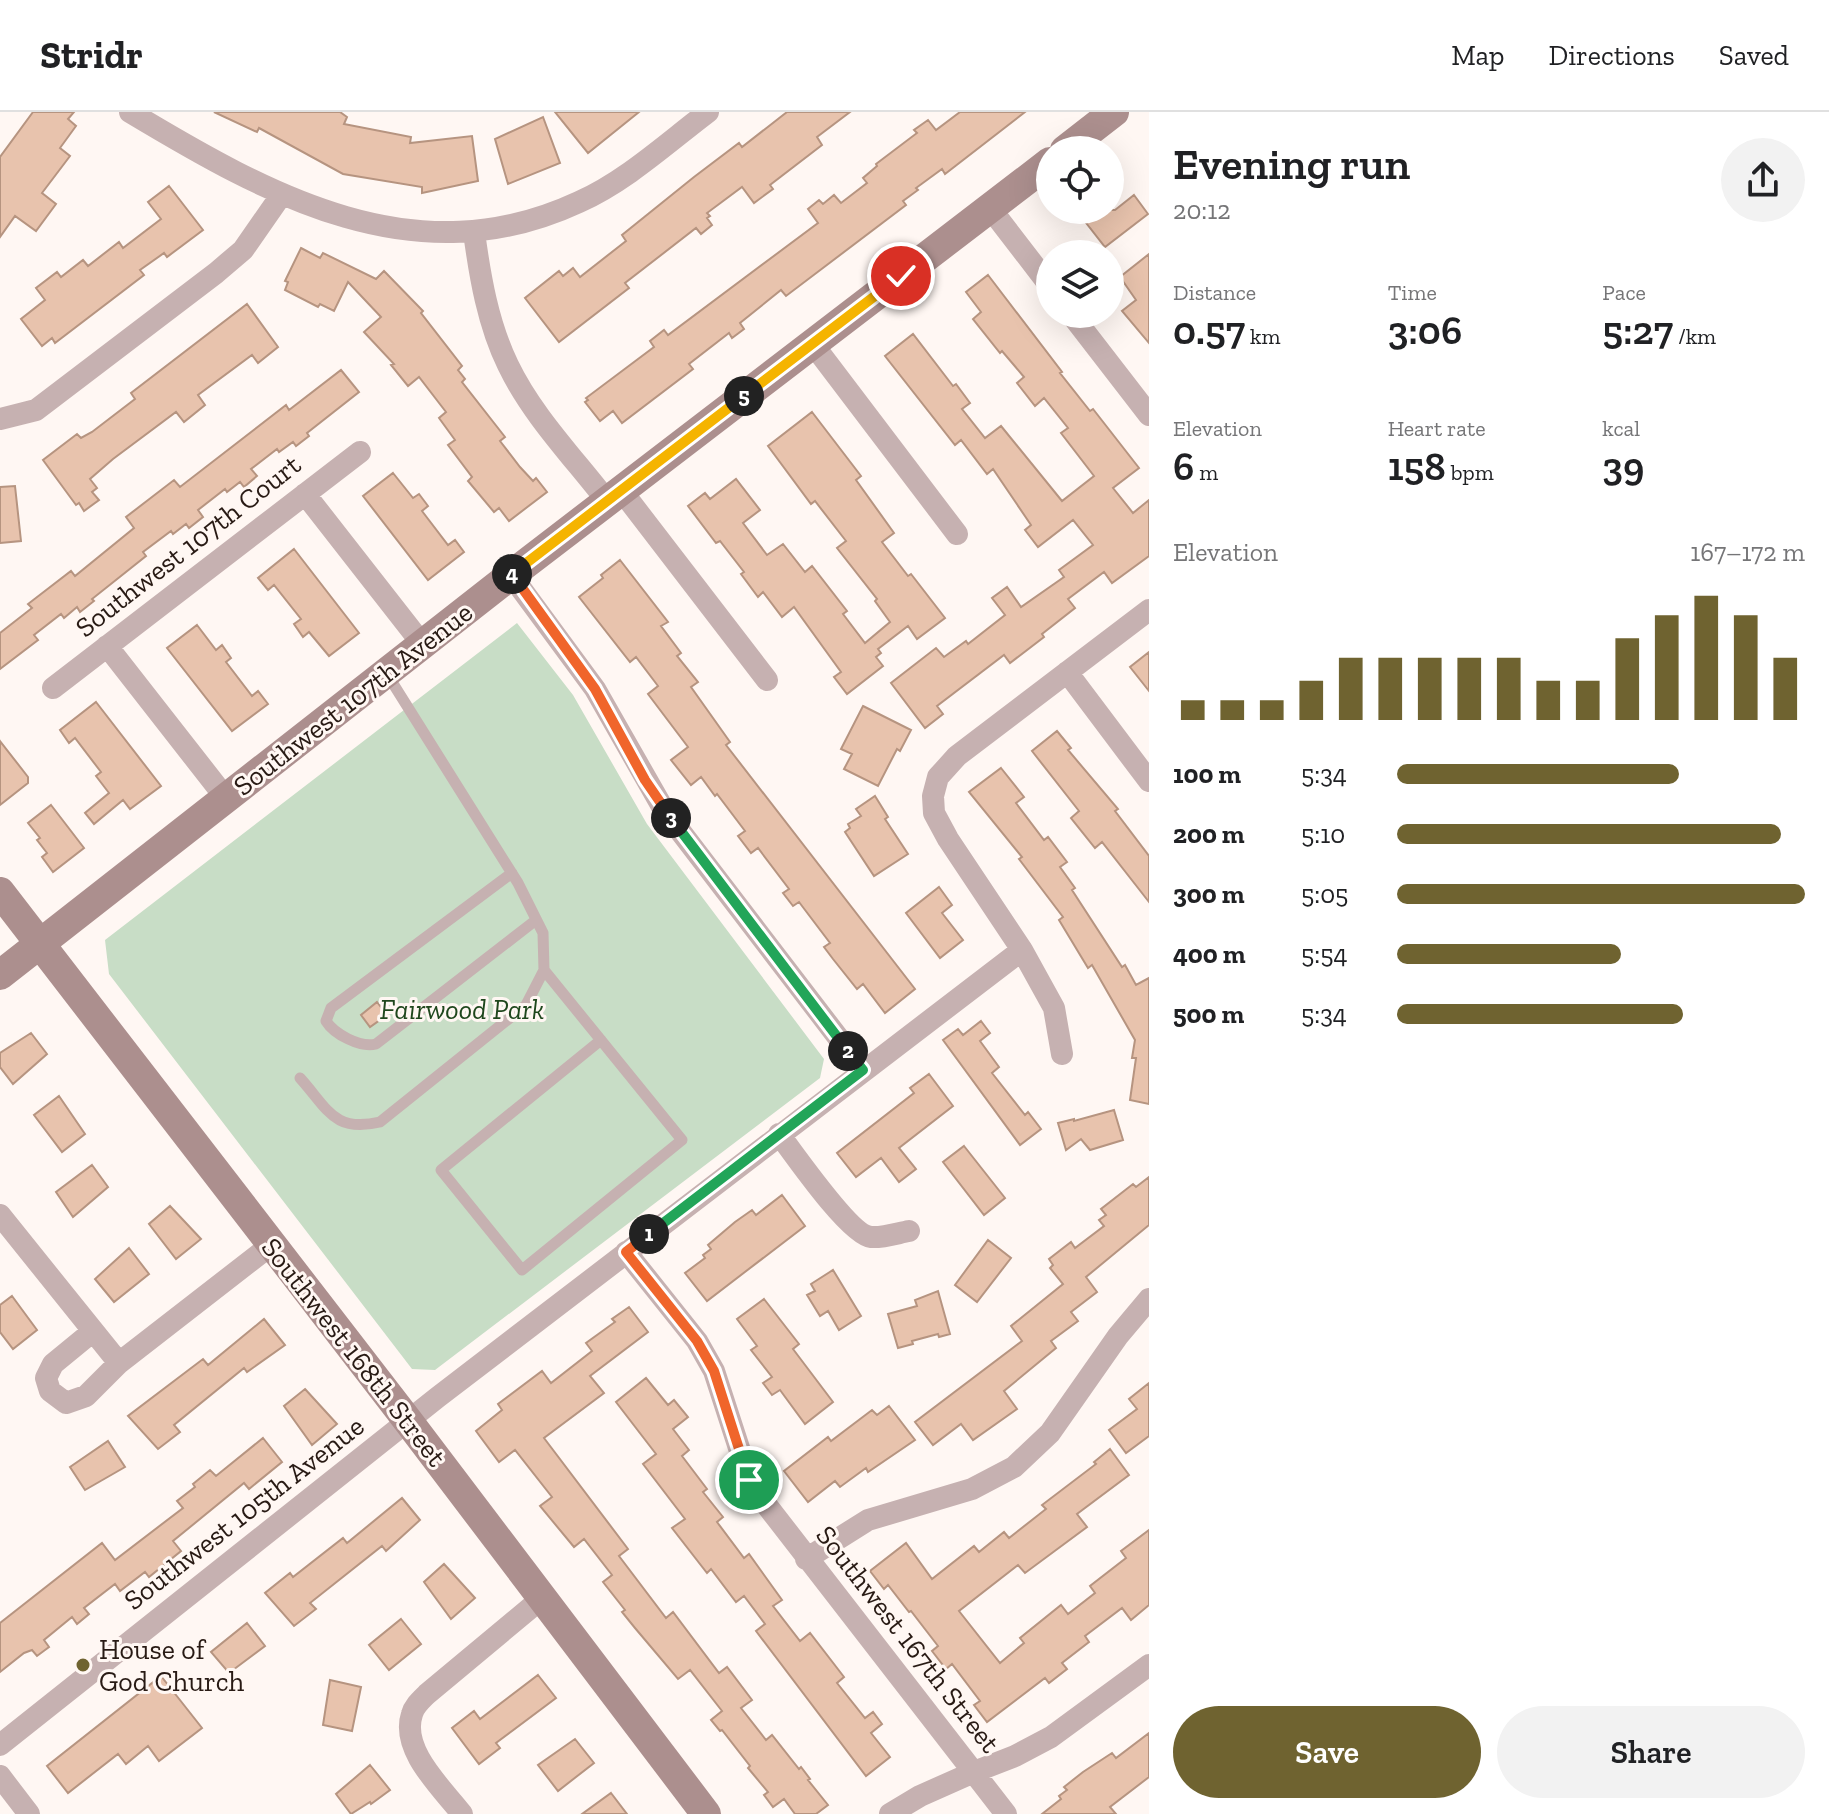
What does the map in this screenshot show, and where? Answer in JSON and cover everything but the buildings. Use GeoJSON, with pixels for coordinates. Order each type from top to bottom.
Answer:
{"type":"FeatureCollection","features":[{"type":"Feature","properties":{"kind":"street"},"geometry":{"type":"LineString","coordinates":[[130,112],[282,194],[339,215],[390,228],[474,232],[515,227],[581,202],[625,175],[708,112]]}},
{"type":"Feature","properties":{"kind":"street"},"geometry":{"type":"LineString","coordinates":[[1083,136],[1114,112]]}},
{"type":"Feature","properties":{"kind":"street","name":"Southwest 107th Avenue"},"geometry":{"type":"LineString","coordinates":[[0,975],[511,575],[1036,173]]}},
{"type":"Feature","properties":{"kind":"street"},"geometry":{"type":"LineString","coordinates":[[0,419],[36,410],[216,273],[248,243],[282,194]]}},
{"type":"Feature","properties":{"kind":"street"},"geometry":{"type":"LineString","coordinates":[[990,208],[1036,268]]}},
{"type":"Feature","properties":{"kind":"street"},"geometry":{"type":"LineString","coordinates":[[474,232],[483,290],[498,341],[509,367],[538,412],[614,496],[767,680]]}},
{"type":"Feature","properties":{"kind":"street"},"geometry":{"type":"LineString","coordinates":[[1082,328],[1149,415]]}},
{"type":"Feature","properties":{"kind":"street"},"geometry":{"type":"LineString","coordinates":[[812,343],[957,534]]}},
{"type":"Feature","properties":{"kind":"street","name":"Southwest 107th Court"},"geometry":{"type":"LineString","coordinates":[[53,688],[360,452]]}},
{"type":"Feature","properties":{"kind":"street"},"geometry":{"type":"LineString","coordinates":[[305,494],[423,645]]}},
{"type":"Feature","properties":{"kind":"street"},"geometry":{"type":"LineString","coordinates":[[511,575],[595,689],[664,810],[863,1070]]}},
{"type":"Feature","properties":{"kind":"street"},"geometry":{"type":"LineString","coordinates":[[1062,1054],[1054,1008],[1022,950],[942,830],[933,804],[938,777],[946,766],[1149,610]]}},
{"type":"Feature","properties":{"kind":"street"},"geometry":{"type":"LineString","coordinates":[[107,646],[225,797]]}},
{"type":"Feature","properties":{"kind":"street"},"geometry":{"type":"LineString","coordinates":[[1067,672],[1149,781]]}},
{"type":"Feature","properties":{"kind":"street","name":"Southwest 168th Street"},"geometry":{"type":"LineString","coordinates":[[0,892],[706,1814]]}},
{"type":"Feature","properties":{"kind":"street","name":"Southwest 105th Avenue"},"geometry":{"type":"LineString","coordinates":[[0,1745],[408,1421],[1022,950]]}},
{"type":"Feature","properties":{"kind":"street"},"geometry":{"type":"LineString","coordinates":[[779,1134],[844,1217],[861,1232],[870,1237],[909,1231]]}},
{"type":"Feature","properties":{"kind":"street"},"geometry":{"type":"LineString","coordinates":[[0,1215],[119,1363]]}},
{"type":"Feature","properties":{"kind":"street"},"geometry":{"type":"LineString","coordinates":[[92,1332],[53,1364],[46,1378],[50,1391],[61,1401],[72,1403],[86,1396],[119,1363],[271,1245]]}},
{"type":"Feature","properties":{"kind":"street","name":"Southwest 167th Street"},"geometry":{"type":"LineString","coordinates":[[626,1252],[702,1350],[720,1385],[751,1485],[1006,1814]]}},
{"type":"Feature","properties":{"kind":"street"},"geometry":{"type":"LineString","coordinates":[[806,1559],[868,1520],[972,1489],[1014,1467],[1050,1433],[1118,1336],[1149,1299]]}},
{"type":"Feature","properties":{"kind":"street"},"geometry":{"type":"LineString","coordinates":[[462,1814],[414,1747],[410,1731],[412,1712],[427,1694],[541,1599]]}},
{"type":"Feature","properties":{"kind":"street"},"geometry":{"type":"LineString","coordinates":[[890,1814],[920,1796],[1015,1756],[1051,1737],[1149,1665]]}},
{"type":"Feature","properties":{"kind":"street"},"geometry":{"type":"LineString","coordinates":[[0,1776],[29,1814]]}},
{"type":"Feature","properties":{"kind":"lane"},"geometry":{"type":"LineString","coordinates":[[300,1078],[340,1122],[357,1127],[380,1122],[526,1005],[544,970],[543,933],[512,873],[386,674]]}},
{"type":"Feature","properties":{"kind":"lane"},"geometry":{"type":"LineString","coordinates":[[512,873],[331,1008],[326,1021],[331,1030],[367,1046],[376,1044],[536,920]]}},
{"type":"Feature","properties":{"kind":"lane"},"geometry":{"type":"LineString","coordinates":[[544,970],[601,1040],[682,1140],[522,1270],[441,1170],[601,1040]]}},
{"type":"Feature","properties":{"kind":"green space","name":"Fairwood Park"},"geometry":{"type":"Polygon","coordinates":[[[517,623],[573,695],[647,824],[824,1059],[820,1078],[435,1370],[412,1369],[109,974],[105,940],[517,623]]]}},
{"type":"Feature","properties":{"kind":"place","name":"House of God Church"},"geometry":{"type":"Point","coordinates":[83,1665]}},
{"type":"Feature","properties":{"kind":"route"},"geometry":{"type":"LineString","coordinates":[[749,1480],[714,1371],[697,1341],[626,1252],[863,1070],[664,810],[595,689],[511,575],[901,276]]}}]}
